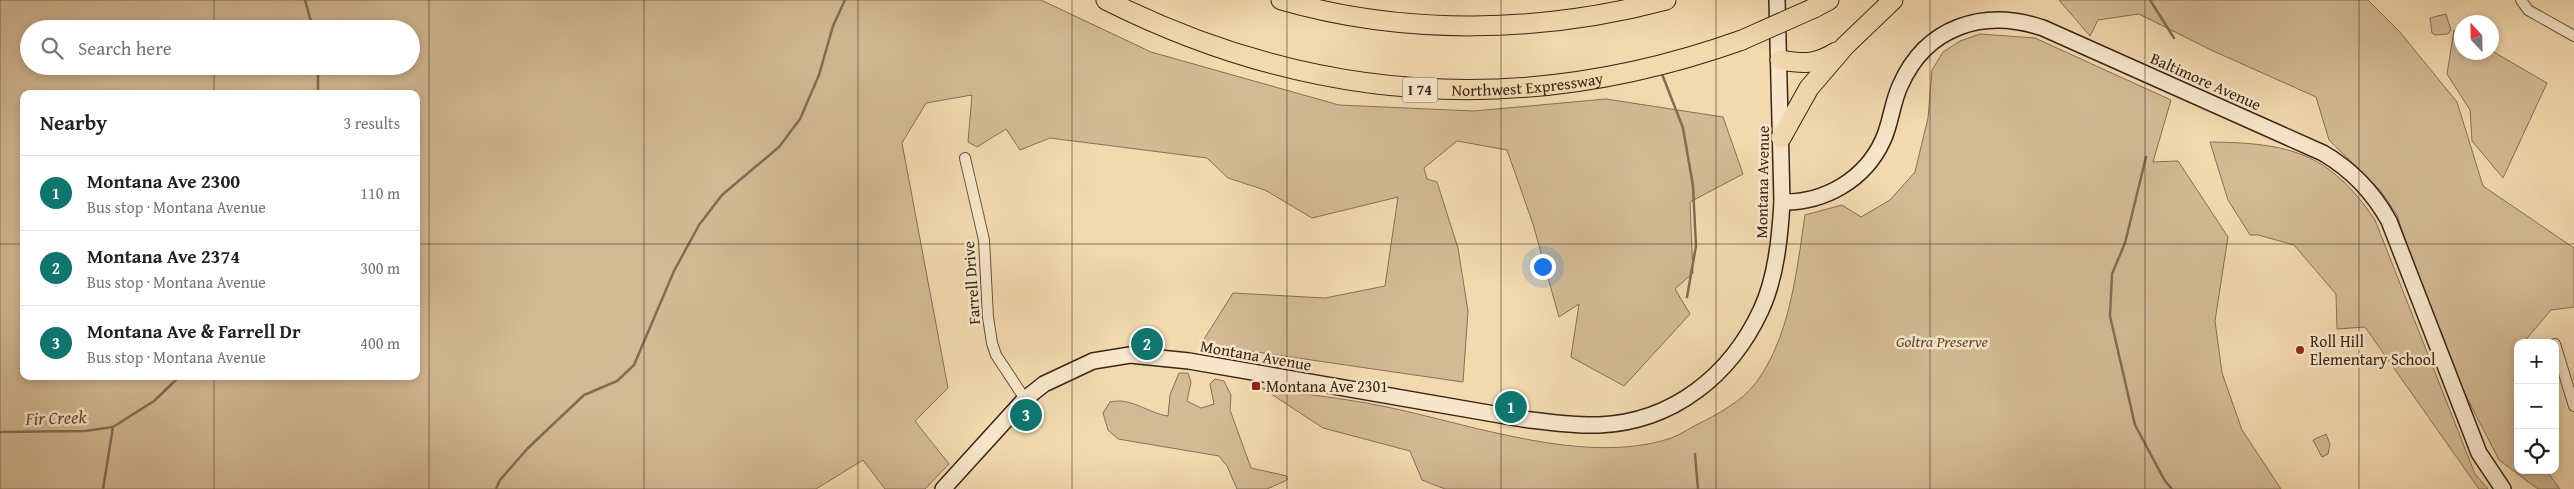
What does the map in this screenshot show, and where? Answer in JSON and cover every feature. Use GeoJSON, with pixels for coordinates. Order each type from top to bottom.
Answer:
{"type":"FeatureCollection","features":[{"type":"Feature","properties":{"kind":"highway","name":"Northwest Expressway"},"geometry":{"type":"LineString","coordinates":[[1106,0],[1144,19],[1261,62],[1306,74],[1414,90],[1469,91],[1526,88],[1596,80],[1677,60],[1742,40],[1822,4]]}},
{"type":"Feature","properties":{"kind":"highway"},"geometry":{"type":"LineString","coordinates":[[1281,0],[1322,11],[1383,19],[1448,24],[1522,25],[1583,18],[1666,0]]}},
{"type":"Feature","properties":{"kind":"highway"},"geometry":{"type":"LineString","coordinates":[[1781,138],[1810,88],[1845,46],[1893,0]]}},
{"type":"Feature","properties":{"kind":"highway"},"geometry":{"type":"LineString","coordinates":[[1780,60],[1801,64],[1810,63],[1822,59],[1845,46]]}},
{"type":"Feature","properties":{"kind":"street","name":"Montana Avenue"},"geometry":{"type":"LineString","coordinates":[[943,489],[1025,399],[1044,384],[1077,366],[1109,357],[1130,355],[1188,361],[1524,419],[1599,425],[1634,420],[1667,409],[1698,391],[1712,380],[1736,352],[1764,302],[1780,235],[1782,202],[1780,60],[1777,0]]}},
{"type":"Feature","properties":{"kind":"street"},"geometry":{"type":"LineString","coordinates":[[2522,0],[2528,10],[2574,36]]}},
{"type":"Feature","properties":{"kind":"street","name":"Baltimore Avenue"},"geometry":{"type":"LineString","coordinates":[[1782,202],[1801,202],[1830,193],[1845,184],[1868,165],[1883,141],[1900,87],[1908,70],[1917,57],[1942,36],[1961,26],[1993,19],[2010,19],[2043,28],[2323,153],[2360,180],[2376,200],[2389,221],[2479,453],[2504,489]]}},
{"type":"Feature","properties":{"kind":"street","name":"Farrell Drive"},"geometry":{"type":"LineString","coordinates":[[965,158],[984,240],[988,317],[992,343],[996,355],[1025,399]]}},
{"type":"Feature","properties":{"kind":"street"},"geometry":{"type":"LineString","coordinates":[[2559,356],[2574,406]]}},
{"type":"Feature","properties":{"kind":"green space"},"geometry":{"type":"Polygon","coordinates":[[[0,0],[1041,0],[1151,52],[1339,105],[1474,111],[1606,99],[1723,117],[1743,174],[1690,202],[1693,273],[1675,289],[1690,314],[1624,386],[1571,357],[1579,304],[1559,317],[1533,224],[1507,150],[1457,141],[1424,168],[1427,179],[1437,182],[1458,248],[1468,311],[1463,382],[1201,344],[1233,293],[1325,298],[1385,286],[1398,197],[1312,218],[1265,190],[1228,178],[1207,158],[1050,138],[1020,150],[1006,129],[977,147],[968,142],[972,95],[926,103],[902,143],[948,388],[915,421],[949,464],[925,489],[885,489],[863,460],[816,489],[0,489],[0,0]]]}},
{"type":"Feature","properties":{"kind":"green space"},"geometry":{"type":"Polygon","coordinates":[[[2059,0],[2368,0],[2399,31],[2457,102],[2483,186],[2574,248],[2574,307],[2551,310],[2526,339],[2514,339],[2514,471],[2499,460],[2464,392],[2412,260],[2397,215],[2380,190],[2329,140],[2316,97],[2211,50],[2139,14],[2098,20],[2090,36],[2059,0]]]}},
{"type":"Feature","properties":{"kind":"green space"},"geometry":{"type":"Polygon","coordinates":[[[2446,14],[2451,30],[2448,34],[2435,35],[2432,33],[2430,18],[2446,14]]]}},
{"type":"Feature","properties":{"kind":"green space"},"geometry":{"type":"Polygon","coordinates":[[[2454,30],[2454,60],[2499,60],[2499,55],[2547,83],[2503,178],[2472,141],[2470,110],[2447,74],[2454,30]]]}},
{"type":"Feature","properties":{"kind":"green space","name":"Goltra Preserve"},"geometry":{"type":"Polygon","coordinates":[[[1980,34],[2035,38],[2171,100],[2153,162],[2178,161],[2228,237],[2215,321],[2222,373],[2242,430],[2281,489],[1445,489],[1422,480],[1410,451],[1323,428],[1262,388],[1382,406],[1488,431],[1565,445],[1602,448],[1638,446],[1671,438],[1721,412],[1744,396],[1756,382],[1772,356],[1786,318],[1796,277],[1805,215],[1842,205],[1861,217],[1890,200],[1915,172],[1928,118],[1932,70],[1943,52],[1960,41],[1980,34]]]}},
{"type":"Feature","properties":{"kind":"green space"},"geometry":{"type":"Polygon","coordinates":[[[2210,142],[2263,145],[2285,149],[2305,156],[2341,179],[2358,197],[2375,220],[2475,474],[2488,489],[2479,489],[2365,327],[2337,329],[2336,294],[2294,245],[2258,235],[2250,235],[2228,200],[2210,142]]]}},
{"type":"Feature","properties":{"kind":"green space"},"geometry":{"type":"Polygon","coordinates":[[[1179,373],[1188,373],[1191,382],[1187,401],[1201,408],[1214,404],[1210,384],[1215,379],[1224,381],[1231,395],[1230,410],[1251,468],[1287,476],[1287,480],[1267,489],[1237,489],[1227,466],[1219,456],[1118,439],[1108,430],[1103,413],[1110,402],[1132,403],[1168,416],[1170,395],[1179,373]]]}},
{"type":"Feature","properties":{"kind":"green space"},"geometry":{"type":"Polygon","coordinates":[[[2326,434],[2330,444],[2328,454],[2322,457],[2313,440],[2326,434]]]}},
{"type":"Feature","properties":{"kind":"green space"},"geometry":{"type":"Polygon","coordinates":[[[2518,474],[2549,474],[2560,489],[2538,489],[2518,474]]]}},
{"type":"Feature","properties":{"kind":"waterway"},"geometry":{"type":"LineString","coordinates":[[305,0],[311,20]]}},
{"type":"Feature","properties":{"kind":"waterway"},"geometry":{"type":"LineString","coordinates":[[496,489],[500,480],[528,448],[584,395],[617,381],[634,365],[674,271],[699,225],[722,195],[779,147],[800,119],[819,75],[833,26],[845,0]]}},
{"type":"Feature","properties":{"kind":"waterway"},"geometry":{"type":"LineString","coordinates":[[2150,0],[2174,38]]}},
{"type":"Feature","properties":{"kind":"waterway"},"geometry":{"type":"LineString","coordinates":[[1662,74],[1683,128],[1693,186],[1696,246],[1687,297]]}},
{"type":"Feature","properties":{"kind":"waterway"},"geometry":{"type":"LineString","coordinates":[[318,75],[318,90]]}},
{"type":"Feature","properties":{"kind":"waterway"},"geometry":{"type":"LineString","coordinates":[[2146,157],[2125,243],[2112,274],[2110,316],[2135,425],[2165,481],[2172,489]]}},
{"type":"Feature","properties":{"kind":"waterway"},"geometry":{"type":"LineString","coordinates":[[103,489],[113,427],[154,401],[176,380]]}},
{"type":"Feature","properties":{"kind":"waterway","name":"Fir Creek"},"geometry":{"type":"LineString","coordinates":[[0,432],[85,431],[113,427]]}},
{"type":"Feature","properties":{"kind":"waterway"},"geometry":{"type":"LineString","coordinates":[[1695,454],[1698,489]]}},
{"type":"Feature","properties":{"kind":"place","name":"Montana Ave 2374"},"geometry":{"type":"Point","coordinates":[1147,344]}},
{"type":"Feature","properties":{"kind":"place","name":"Roll Hill Elementary School"},"geometry":{"type":"Point","coordinates":[2300,350]}},
{"type":"Feature","properties":{"kind":"place","name":"Montana Ave 2301"},"geometry":{"type":"Point","coordinates":[1256,386]}},
{"type":"Feature","properties":{"kind":"place","name":"Montana Ave 2300"},"geometry":{"type":"Point","coordinates":[1511,407]}},
{"type":"Feature","properties":{"kind":"place","name":"Montana Ave & Farrell Dr"},"geometry":{"type":"Point","coordinates":[1026,415]}}]}
